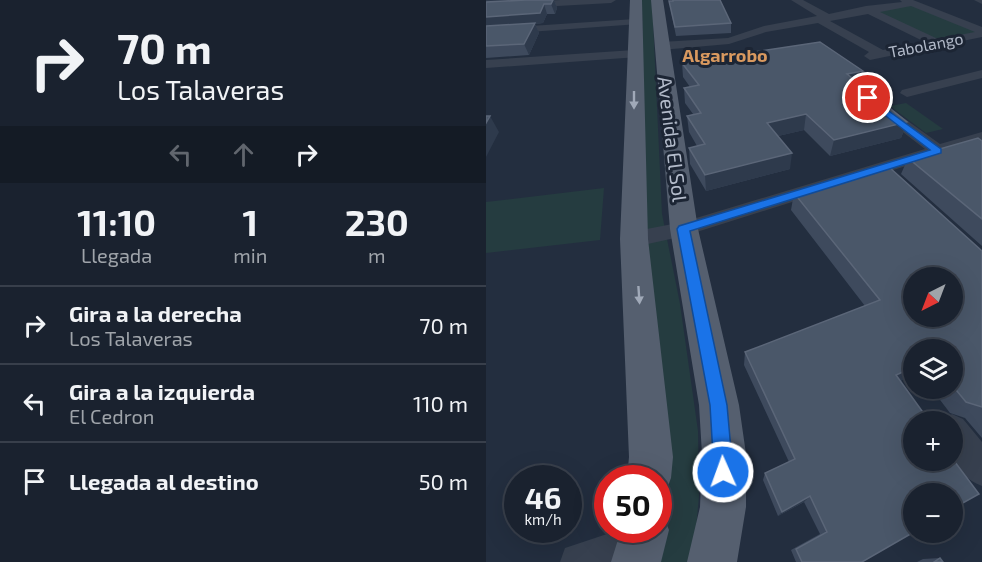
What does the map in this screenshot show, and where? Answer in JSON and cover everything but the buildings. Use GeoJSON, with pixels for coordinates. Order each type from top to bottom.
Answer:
{"type":"FeatureCollection","features":[{"type":"Feature","properties":{"kind":"main road","name":"Avenida El Sol"},"geometry":{"type":"LineString","coordinates":[[650,465],[634,239],[647,50],[657,0]]}},
{"type":"Feature","properties":{"kind":"main road","name":"Avenida El Sol"},"geometry":{"type":"LineString","coordinates":[[635,11],[647,50],[719,405],[723,454],[723,507],[712,562]]}},
{"type":"Feature","properties":{"kind":"street"},"geometry":{"type":"LineString","coordinates":[[486,7],[611,0]]}},
{"type":"Feature","properties":{"kind":"street"},"geometry":{"type":"LineString","coordinates":[[796,0],[823,19]]}},
{"type":"Feature","properties":{"kind":"street"},"geometry":{"type":"LineString","coordinates":[[847,0],[937,43]]}},
{"type":"Feature","properties":{"kind":"street"},"geometry":{"type":"LineString","coordinates":[[486,64],[729,41],[764,29],[908,1],[982,32]]}},
{"type":"Feature","properties":{"kind":"street"},"geometry":{"type":"LineString","coordinates":[[486,32],[635,11]]}},
{"type":"Feature","properties":{"kind":"street"},"geometry":{"type":"LineString","coordinates":[[948,17],[971,13]]}},
{"type":"Feature","properties":{"kind":"street","name":"Tabolango"},"geometry":{"type":"LineString","coordinates":[[823,19],[876,55],[982,32]]}},
{"type":"Feature","properties":{"kind":"street"},"geometry":{"type":"LineString","coordinates":[[907,93],[982,74]]}},
{"type":"Feature","properties":{"kind":"street"},"geometry":{"type":"LineString","coordinates":[[868,98],[938,151]]}},
{"type":"Feature","properties":{"kind":"street"},"geometry":{"type":"LineString","coordinates":[[634,239],[684,229],[982,138]]}},
{"type":"Feature","properties":{"kind":"street"},"geometry":{"type":"LineString","coordinates":[[880,168],[897,184]]}},
{"type":"Feature","properties":{"kind":"street"},"geometry":{"type":"LineString","coordinates":[[963,444],[982,469]]}},
{"type":"Feature","properties":{"kind":"street"},"geometry":{"type":"LineString","coordinates":[[579,562],[641,544]]}},
{"type":"Feature","properties":{"kind":"green space"},"geometry":{"type":"Polygon","coordinates":[[[642,0],[652,0],[662,214],[680,304],[698,431],[699,496],[693,562],[651,562],[653,543],[672,543],[672,465],[662,465],[645,224],[642,0]]]}},
{"type":"Feature","properties":{"kind":"green space"},"geometry":{"type":"Polygon","coordinates":[[[916,4],[982,31],[937,43],[872,12],[916,4]]]}},
{"type":"Feature","properties":{"kind":"green space"},"geometry":{"type":"Polygon","coordinates":[[[906,103],[943,129],[926,133],[890,106],[906,103]]]}},
{"type":"Feature","properties":{"kind":"green space"},"geometry":{"type":"Polygon","coordinates":[[[604,188],[600,240],[486,253],[486,202],[604,188]]]}},
{"type":"Feature","properties":{"kind":"district","name":"Algarrobo"},"geometry":{"type":"Point","coordinates":[725,56]}},
{"type":"Feature","properties":{"kind":"route"},"geometry":{"type":"LineString","coordinates":[[723,472],[719,405],[684,229],[938,151],[868,98]]}}]}
